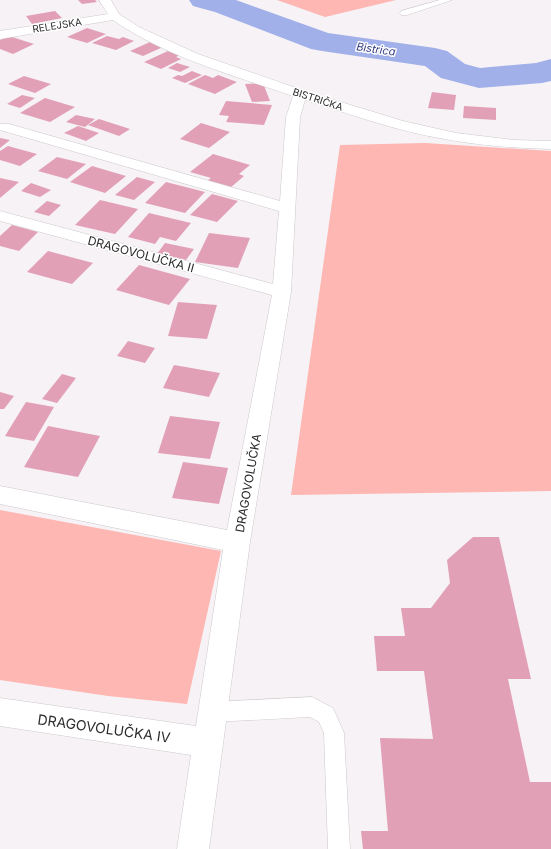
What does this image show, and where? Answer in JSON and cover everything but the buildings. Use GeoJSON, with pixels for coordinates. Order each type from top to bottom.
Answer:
{"type":"FeatureCollection","features":[{"type":"Feature","properties":{"kind":"street","name":"BISTRIČKA"},"geometry":{"type":"LineString","coordinates":[[105,0],[115,16],[135,30],[194,57],[300,94],[400,125],[456,137],[514,144],[551,145]]}},
{"type":"Feature","properties":{"kind":"street","name":"RELEJSKA"},"geometry":{"type":"LineString","coordinates":[[0,35],[115,16]]}},
{"type":"Feature","properties":{"kind":"street","name":"DRAGOVOLUČKA"},"geometry":{"type":"LineString","coordinates":[[193,849],[237,542],[282,292],[293,117],[300,94]]}},
{"type":"Feature","properties":{"kind":"street"},"geometry":{"type":"LineString","coordinates":[[293,117],[324,101]]}},
{"type":"Feature","properties":{"kind":"street"},"geometry":{"type":"LineString","coordinates":[[4,127],[287,208]]}},
{"type":"Feature","properties":{"kind":"street","name":"DRAGOVOLUČKA II"},"geometry":{"type":"LineString","coordinates":[[0,216],[282,292]]}},
{"type":"Feature","properties":{"kind":"street"},"geometry":{"type":"LineString","coordinates":[[0,494],[237,542]]}},
{"type":"Feature","properties":{"kind":"street","name":"DRAGOVOLUČKA IV"},"geometry":{"type":"LineString","coordinates":[[0,712],[209,743]]}},
{"type":"Feature","properties":{"kind":"lane"},"geometry":{"type":"LineString","coordinates":[[404,13],[448,0]]}},
{"type":"Feature","properties":{"kind":"lane"},"geometry":{"type":"LineString","coordinates":[[213,712],[312,706],[326,715],[334,733],[339,849]]}},
{"type":"Feature","properties":{"kind":"shaded area"},"geometry":{"type":"Polygon","coordinates":[[[277,0],[396,0],[325,17],[277,0]]]}},
{"type":"Feature","properties":{"kind":"shaded area"},"geometry":{"type":"Polygon","coordinates":[[[425,143],[551,151],[551,491],[291,495],[340,145],[425,143]]]}},
{"type":"Feature","properties":{"kind":"shaded area"},"geometry":{"type":"Polygon","coordinates":[[[0,510],[221,551],[187,704],[108,696],[0,680],[0,510]]]}},
{"type":"Feature","properties":{"kind":"waterway","name":"Bistrica"},"geometry":{"type":"LineString","coordinates":[[203,0],[225,6],[322,42],[435,58],[453,71],[479,78],[542,73],[551,69]]}}]}
